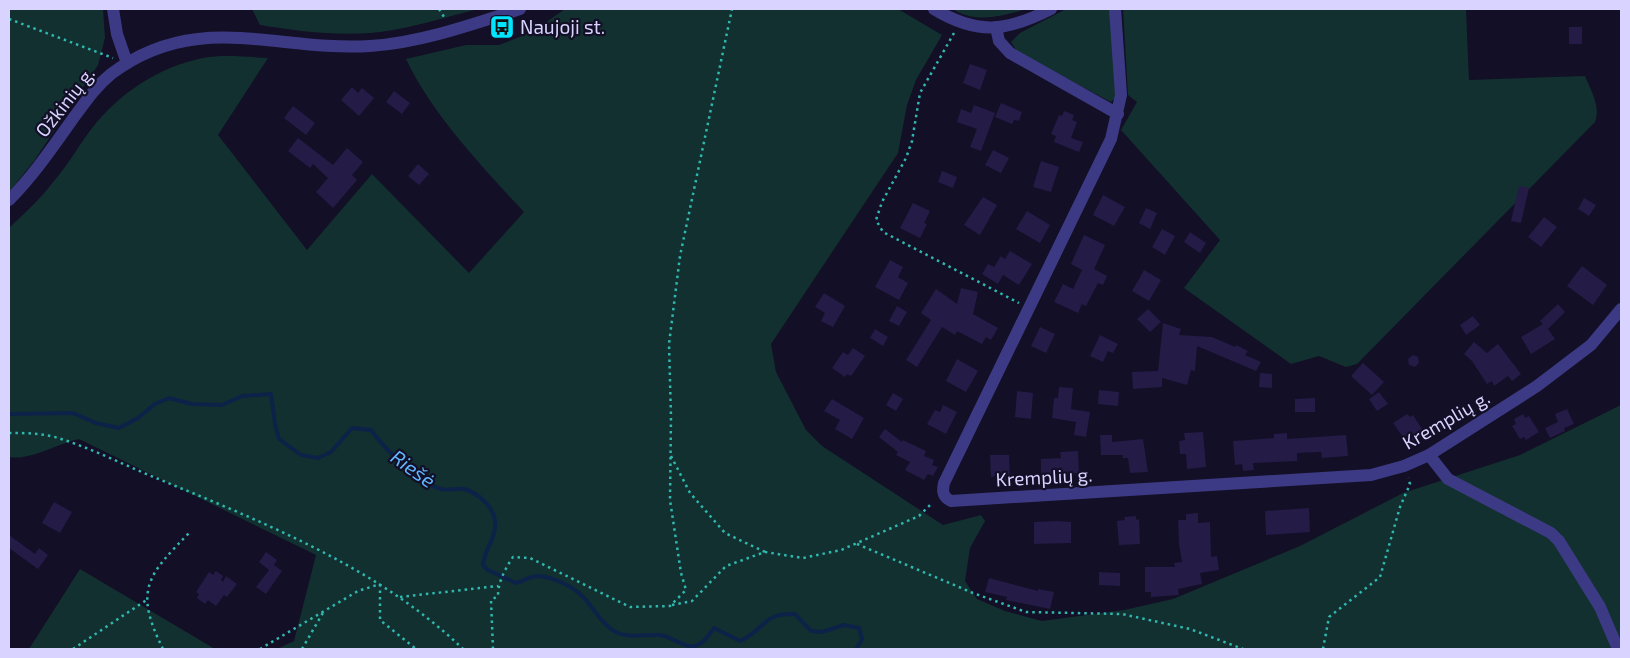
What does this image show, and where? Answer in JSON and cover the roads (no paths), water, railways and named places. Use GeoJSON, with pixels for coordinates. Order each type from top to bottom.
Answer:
{"type":"FeatureCollection","features":[{"type":"Feature","properties":{"kind":"street"},"geometry":{"type":"LineString","coordinates":[[113,9],[117,34],[127,63]]}},
{"type":"Feature","properties":{"kind":"street","name":"Ožkinių g."},"geometry":{"type":"LineString","coordinates":[[9,200],[32,176],[94,91],[109,75],[127,63],[173,44],[214,37],[256,37],[342,46],[387,45],[452,30],[520,9]]}},
{"type":"Feature","properties":{"kind":"street"},"geometry":{"type":"LineString","coordinates":[[934,9],[971,27],[996,27],[1024,21],[1051,9]]}},
{"type":"Feature","properties":{"kind":"street","name":"Kremplių g."},"geometry":{"type":"LineString","coordinates":[[1115,9],[1121,95],[1111,139],[944,483],[942,489],[945,498],[951,501],[1371,475],[1404,466],[1429,455],[1537,386],[1591,345],[1621,310]]}},
{"type":"Feature","properties":{"kind":"street"},"geometry":{"type":"LineString","coordinates":[[996,27],[999,41],[1010,53],[1118,114]]}},
{"type":"Feature","properties":{"kind":"street"},"geometry":{"type":"LineString","coordinates":[[1429,455],[1448,479],[1555,537],[1600,607],[1618,649]]}},
{"type":"Feature","properties":{"kind":"waterway","name":"Riešė"},"geometry":{"type":"LineString","coordinates":[[9,414],[73,413],[96,423],[119,428],[138,418],[155,404],[169,398],[192,404],[222,405],[242,396],[271,394],[279,439],[301,455],[318,458],[331,452],[352,428],[371,430],[393,455],[422,480],[441,489],[464,489],[479,497],[488,505],[495,521],[494,533],[483,565],[488,570],[516,583],[538,576],[562,583],[579,593],[603,622],[617,632],[634,636],[659,635],[687,646],[695,646],[701,643],[714,628],[740,641],[776,616],[795,614],[811,631],[822,632],[844,625],[859,628],[862,639],[856,649]]}},
{"type":"Feature","properties":{"kind":"place","name":"Naujoji st."},"geometry":{"type":"Point","coordinates":[502,27]}}]}
